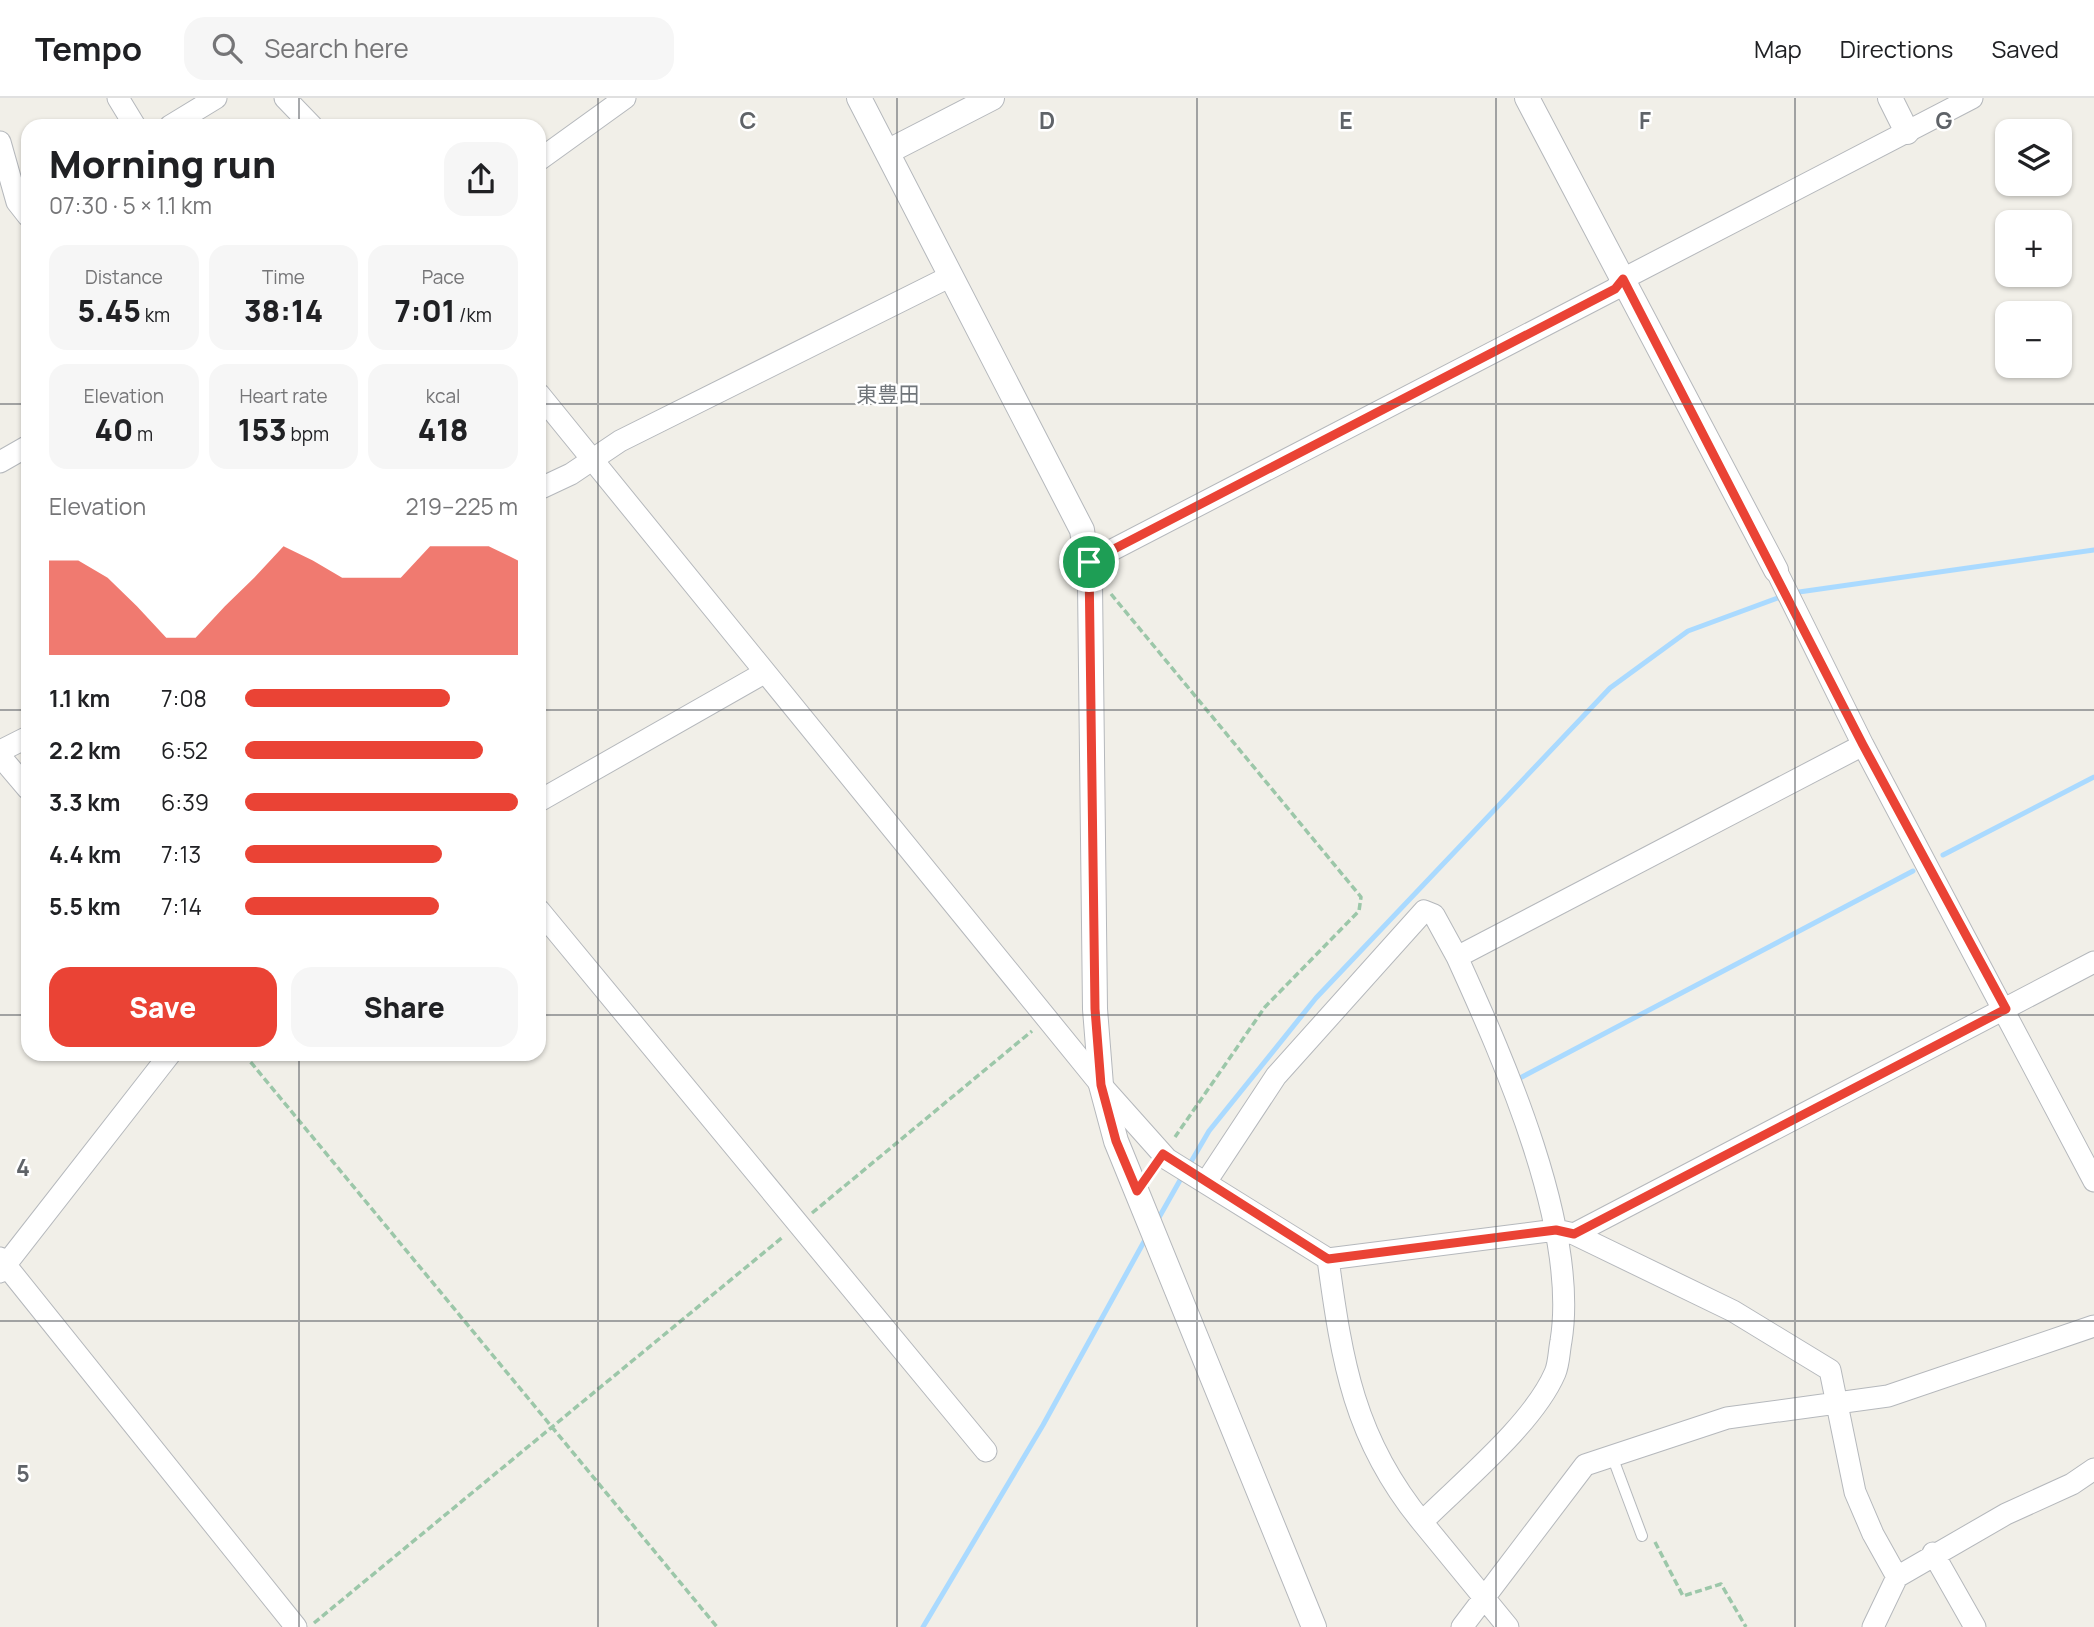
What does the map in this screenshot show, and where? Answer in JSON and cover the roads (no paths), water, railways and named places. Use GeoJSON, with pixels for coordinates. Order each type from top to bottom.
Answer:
{"type":"FeatureCollection","features":[{"type":"Feature","properties":{"kind":"street"},"geometry":{"type":"LineString","coordinates":[[118,98],[131,119]]}},
{"type":"Feature","properties":{"kind":"street"},"geometry":{"type":"LineString","coordinates":[[182,119],[216,98]]}},
{"type":"Feature","properties":{"kind":"street"},"geometry":{"type":"LineString","coordinates":[[285,98],[305,119]]}},
{"type":"Feature","properties":{"kind":"street"},"geometry":{"type":"LineString","coordinates":[[546,155],[625,98]]}},
{"type":"Feature","properties":{"kind":"street"},"geometry":{"type":"LineString","coordinates":[[859,98],[1082,530],[1090,574],[1095,1009],[1101,1085],[1116,1141],[1314,1627]]}},
{"type":"Feature","properties":{"kind":"street"},"geometry":{"type":"LineString","coordinates":[[887,152],[992,98]]}},
{"type":"Feature","properties":{"kind":"street"},"geometry":{"type":"LineString","coordinates":[[1527,98],[1776,570],[1863,745],[2006,1009],[2056,1113],[2094,1181]]}},
{"type":"Feature","properties":{"kind":"street"},"geometry":{"type":"LineString","coordinates":[[1890,98],[1907,132]]}},
{"type":"Feature","properties":{"kind":"street"},"geometry":{"type":"LineString","coordinates":[[1090,574],[1615,289],[1623,279],[1972,98]]}},
{"type":"Feature","properties":{"kind":"street"},"geometry":{"type":"LineString","coordinates":[[0,142],[18,207]]}},
{"type":"Feature","properties":{"kind":"street"},"geometry":{"type":"LineString","coordinates":[[546,485],[620,441],[951,276]]}},
{"type":"Feature","properties":{"kind":"street"},"geometry":{"type":"LineString","coordinates":[[546,402],[1101,1085],[1165,1157],[1328,1259],[1565,1232],[2094,962]]}},
{"type":"Feature","properties":{"kind":"street"},"geometry":{"type":"LineString","coordinates":[[0,462],[21,450]]}},
{"type":"Feature","properties":{"kind":"street"},"geometry":{"type":"LineString","coordinates":[[546,797],[764,673]]}},
{"type":"Feature","properties":{"kind":"street"},"geometry":{"type":"LineString","coordinates":[[21,741],[0,753],[21,780]]}},
{"type":"Feature","properties":{"kind":"street"},"geometry":{"type":"LineString","coordinates":[[1457,957],[1863,745]]}},
{"type":"Feature","properties":{"kind":"street"},"geometry":{"type":"LineString","coordinates":[[1206,1182],[1276,1076],[1424,911],[1434,915],[1457,957],[1503,1060],[1565,1232],[1565,1291],[1556,1372],[1526,1417],[1422,1522]]}},
{"type":"Feature","properties":{"kind":"street"},"geometry":{"type":"LineString","coordinates":[[546,919],[986,1451]]}},
{"type":"Feature","properties":{"kind":"street"},"geometry":{"type":"LineString","coordinates":[[164,1061],[2,1265],[296,1627]]}},
{"type":"Feature","properties":{"kind":"street"},"geometry":{"type":"LineString","coordinates":[[1565,1232],[1733,1311],[1816,1359],[1830,1370],[1855,1492],[1873,1534],[1897,1577]]}},
{"type":"Feature","properties":{"kind":"street"},"geometry":{"type":"LineString","coordinates":[[1328,1259],[1349,1387],[1374,1451],[1399,1494],[1508,1627]]}},
{"type":"Feature","properties":{"kind":"street"},"geometry":{"type":"LineString","coordinates":[[1462,1627],[1585,1465],[1727,1418],[1888,1396],[2094,1326]]}},
{"type":"Feature","properties":{"kind":"street"},"geometry":{"type":"LineString","coordinates":[[1873,1627],[1897,1577],[1933,1553],[2006,1514],[2072,1484],[2094,1469]]}},
{"type":"Feature","properties":{"kind":"street"},"geometry":{"type":"LineString","coordinates":[[1933,1553],[1975,1627]]}},
{"type":"Feature","properties":{"kind":"lane"},"geometry":{"type":"LineString","coordinates":[[1612,1456],[1642,1536]]}},
{"type":"Feature","properties":{"kind":"waterway"},"geometry":{"type":"LineString","coordinates":[[1792,593],[2094,550]]}},
{"type":"Feature","properties":{"kind":"waterway"},"geometry":{"type":"LineString","coordinates":[[1188,1167],[1209,1131],[1316,998],[1610,688],[1688,631],[1783,596]]}},
{"type":"Feature","properties":{"kind":"waterway"},"geometry":{"type":"LineString","coordinates":[[1943,855],[2094,777]]}},
{"type":"Feature","properties":{"kind":"waterway"},"geometry":{"type":"LineString","coordinates":[[1520,1078],[1913,871]]}},
{"type":"Feature","properties":{"kind":"waterway"},"geometry":{"type":"LineString","coordinates":[[1157,1221],[1183,1175]]}},
{"type":"Feature","properties":{"kind":"waterway"},"geometry":{"type":"LineString","coordinates":[[923,1627],[1043,1425],[1146,1238]]}},
{"type":"Feature","properties":{"kind":"district","name":"東豊田"},"geometry":{"type":"Point","coordinates":[888,394]}}]}
